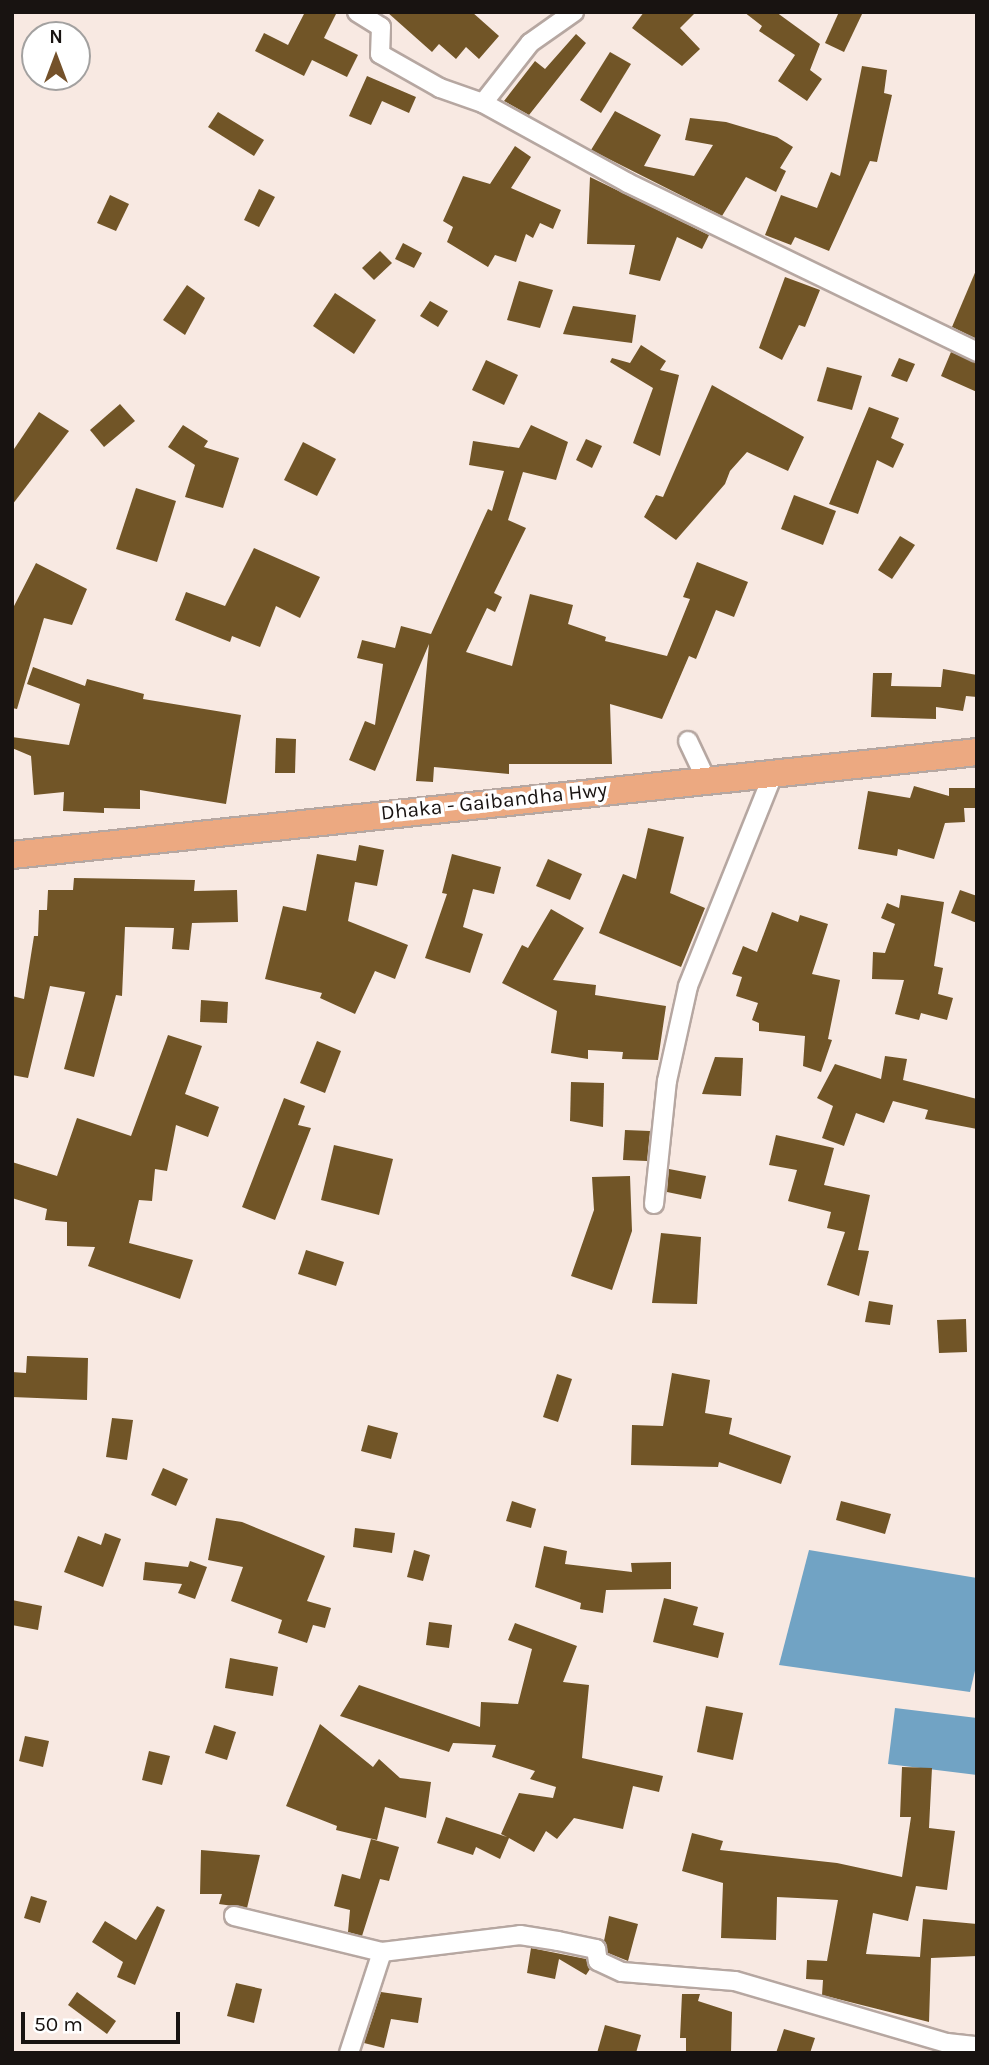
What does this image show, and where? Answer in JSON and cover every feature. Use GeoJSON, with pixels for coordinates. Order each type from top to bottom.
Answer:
{"type":"FeatureCollection","features":[{"type":"Feature","properties":{"kind":"main road","name":"Dhaka - Gaibandha Hwy"},"geometry":{"type":"LineString","coordinates":[[12,855],[977,752]]}},
{"type":"Feature","properties":{"kind":"street"},"geometry":{"type":"LineString","coordinates":[[357,12],[382,27],[380,54],[440,88],[483,103],[628,183],[977,352]]}},
{"type":"Feature","properties":{"kind":"street"},"geometry":{"type":"LineString","coordinates":[[483,103],[530,43],[574,12]]}},
{"type":"Feature","properties":{"kind":"street"},"geometry":{"type":"LineString","coordinates":[[688,741],[706,779]]}},
{"type":"Feature","properties":{"kind":"street"},"geometry":{"type":"LineString","coordinates":[[654,1204],[667,1081],[688,986],[774,772]]}},
{"type":"Feature","properties":{"kind":"street"},"geometry":{"type":"LineString","coordinates":[[234,1916],[382,1952],[520,1935],[558,1941],[596,1950],[598,1961],[622,1972],[735,1981],[947,2043],[977,2046]]}},
{"type":"Feature","properties":{"kind":"street"},"geometry":{"type":"LineString","coordinates":[[349,2053],[382,1952]]}},
{"type":"Feature","properties":{"kind":"water"},"geometry":{"type":"Polygon","coordinates":[[[809,1550],[977,1578],[977,1662],[970,1692],[779,1665],[809,1550]]]}},
{"type":"Feature","properties":{"kind":"water"},"geometry":{"type":"Polygon","coordinates":[[[895,1708],[977,1718],[977,1775],[888,1764],[895,1708]]]}},
{"type":"Feature","properties":{"kind":"building"},"geometry":{"type":"Polygon","coordinates":[[[305,12],[337,12],[324,38],[358,55],[347,77],[312,60],[304,76],[255,51],[264,33],[288,45],[305,12]]]}},
{"type":"Feature","properties":{"kind":"building"},"geometry":{"type":"Polygon","coordinates":[[[387,12],[472,12],[499,36],[479,59],[466,47],[456,59],[439,44],[432,52],[387,12]]]}},
{"type":"Feature","properties":{"kind":"building"},"geometry":{"type":"Polygon","coordinates":[[[644,12],[696,12],[680,28],[700,49],[682,66],[632,28],[644,12]]]}},
{"type":"Feature","properties":{"kind":"building"},"geometry":{"type":"Polygon","coordinates":[[[744,12],[776,12],[820,44],[810,70],[822,79],[807,101],[778,81],[795,55],[759,31],[762,26],[744,12]]]}},
{"type":"Feature","properties":{"kind":"building"},"geometry":{"type":"Polygon","coordinates":[[[839,12],[863,12],[844,52],[825,43],[839,12]]]}},
{"type":"Feature","properties":{"kind":"building"},"geometry":{"type":"Polygon","coordinates":[[[576,34],[586,43],[529,115],[504,101],[535,61],[545,69],[576,34]]]}},
{"type":"Feature","properties":{"kind":"building"},"geometry":{"type":"Polygon","coordinates":[[[610,52],[631,64],[601,113],[580,100],[610,52]]]}},
{"type":"Feature","properties":{"kind":"building"},"geometry":{"type":"Polygon","coordinates":[[[862,66],[887,70],[884,93],[892,95],[877,162],[870,161],[829,251],[795,237],[791,245],[765,235],[781,195],[817,208],[831,172],[840,176],[862,66]]]}},
{"type":"Feature","properties":{"kind":"building"},"geometry":{"type":"Polygon","coordinates":[[[367,76],[416,97],[409,113],[382,101],[371,125],[349,116],[367,76]]]}},
{"type":"Feature","properties":{"kind":"building"},"geometry":{"type":"Polygon","coordinates":[[[615,111],[661,135],[644,166],[694,176],[713,145],[685,140],[690,118],[726,122],[777,137],[793,147],[780,168],[786,171],[776,192],[746,177],[722,216],[591,150],[615,111]]]}},
{"type":"Feature","properties":{"kind":"building"},"geometry":{"type":"Polygon","coordinates":[[[218,112],[264,140],[254,156],[208,127],[218,112]]]}},
{"type":"Feature","properties":{"kind":"building"},"geometry":{"type":"Polygon","coordinates":[[[515,146],[531,157],[511,188],[561,210],[553,229],[540,223],[533,238],[526,234],[516,262],[495,255],[488,267],[447,242],[453,227],[443,221],[463,176],[490,184],[515,146]]]}},
{"type":"Feature","properties":{"kind":"building"},"geometry":{"type":"Polygon","coordinates":[[[590,177],[709,235],[702,249],[677,237],[660,281],[629,274],[635,245],[587,244],[590,177]]]}},
{"type":"Feature","properties":{"kind":"building"},"geometry":{"type":"Polygon","coordinates":[[[259,189],[275,197],[259,227],[244,220],[259,189]]]}},
{"type":"Feature","properties":{"kind":"building"},"geometry":{"type":"Polygon","coordinates":[[[110,195],[129,204],[116,231],[97,223],[110,195]]]}},
{"type":"Feature","properties":{"kind":"building"},"geometry":{"type":"Polygon","coordinates":[[[403,243],[422,253],[414,268],[395,259],[403,243]]]}},
{"type":"Feature","properties":{"kind":"building"},"geometry":{"type":"Polygon","coordinates":[[[380,251],[392,263],[374,280],[362,268],[380,251]]]}},
{"type":"Feature","properties":{"kind":"building"},"geometry":{"type":"Polygon","coordinates":[[[977,268],[977,339],[952,327],[977,268]]]}},
{"type":"Feature","properties":{"kind":"building"},"geometry":{"type":"Polygon","coordinates":[[[785,277],[820,290],[805,327],[799,325],[782,360],[759,348],[785,277]]]}},
{"type":"Feature","properties":{"kind":"building"},"geometry":{"type":"Polygon","coordinates":[[[519,281],[553,290],[540,328],[507,320],[519,281]]]}},
{"type":"Feature","properties":{"kind":"building"},"geometry":{"type":"Polygon","coordinates":[[[187,285],[205,298],[185,335],[163,320],[187,285]]]}},
{"type":"Feature","properties":{"kind":"building"},"geometry":{"type":"Polygon","coordinates":[[[335,293],[376,320],[354,354],[313,326],[335,293]]]}},
{"type":"Feature","properties":{"kind":"building"},"geometry":{"type":"Polygon","coordinates":[[[430,301],[448,311],[438,327],[420,316],[430,301]]]}},
{"type":"Feature","properties":{"kind":"building"},"geometry":{"type":"Polygon","coordinates":[[[573,306],[636,315],[632,343],[563,334],[573,306]]]}},
{"type":"Feature","properties":{"kind":"building"},"geometry":{"type":"Polygon","coordinates":[[[641,345],[666,361],[660,370],[679,375],[660,456],[633,443],[653,388],[610,362],[612,358],[630,363],[641,345]]]}},
{"type":"Feature","properties":{"kind":"building"},"geometry":{"type":"Polygon","coordinates":[[[951,352],[977,363],[977,392],[941,376],[951,352]]]}},
{"type":"Feature","properties":{"kind":"building"},"geometry":{"type":"Polygon","coordinates":[[[899,358],[915,364],[907,382],[891,376],[899,358]]]}},
{"type":"Feature","properties":{"kind":"building"},"geometry":{"type":"Polygon","coordinates":[[[486,360],[518,375],[504,405],[472,390],[486,360]]]}},
{"type":"Feature","properties":{"kind":"building"},"geometry":{"type":"Polygon","coordinates":[[[827,367],[862,376],[852,410],[817,401],[827,367]]]}},
{"type":"Feature","properties":{"kind":"building"},"geometry":{"type":"Polygon","coordinates":[[[712,385],[804,437],[788,471],[747,452],[730,471],[725,484],[676,540],[644,517],[656,495],[663,497],[712,385]]]}},
{"type":"Feature","properties":{"kind":"building"},"geometry":{"type":"Polygon","coordinates":[[[120,404],[135,421],[104,447],[90,430],[120,404]]]}},
{"type":"Feature","properties":{"kind":"building"},"geometry":{"type":"Polygon","coordinates":[[[869,407],[899,418],[891,438],[904,444],[893,468],[877,460],[858,514],[829,504],[869,407]]]}},
{"type":"Feature","properties":{"kind":"building"},"geometry":{"type":"Polygon","coordinates":[[[39,412],[69,431],[12,505],[12,452],[39,412]]]}},
{"type":"Feature","properties":{"kind":"building"},"geometry":{"type":"Polygon","coordinates":[[[183,425],[208,441],[204,447],[239,458],[223,508],[185,497],[195,465],[168,447],[183,425]]]}},
{"type":"Feature","properties":{"kind":"building"},"geometry":{"type":"Polygon","coordinates":[[[531,425],[568,442],[556,480],[523,472],[508,520],[526,528],[494,593],[502,597],[495,612],[487,608],[466,652],[512,666],[530,594],[573,605],[568,624],[606,637],[605,641],[667,656],[690,599],[683,597],[697,562],[748,582],[734,617],[716,610],[696,659],[689,656],[662,719],[610,704],[612,764],[509,764],[509,774],[434,767],[433,782],[416,781],[429,644],[375,771],[349,760],[365,721],[375,725],[383,664],[357,658],[362,640],[395,648],[401,626],[431,634],[488,509],[492,511],[504,471],[469,465],[473,441],[519,448],[531,425]]]}},
{"type":"Feature","properties":{"kind":"building"},"geometry":{"type":"Polygon","coordinates":[[[586,439],[602,446],[592,468],[576,460],[586,439]]]}},
{"type":"Feature","properties":{"kind":"building"},"geometry":{"type":"Polygon","coordinates":[[[303,442],[336,459],[317,496],[284,480],[303,442]]]}},
{"type":"Feature","properties":{"kind":"building"},"geometry":{"type":"Polygon","coordinates":[[[136,488],[176,501],[157,562],[116,549],[136,488]]]}},
{"type":"Feature","properties":{"kind":"building"},"geometry":{"type":"Polygon","coordinates":[[[794,495],[836,511],[823,545],[781,529],[794,495]]]}},
{"type":"Feature","properties":{"kind":"building"},"geometry":{"type":"Polygon","coordinates":[[[900,536],[915,545],[892,579],[878,570],[900,536]]]}},
{"type":"Feature","properties":{"kind":"building"},"geometry":{"type":"Polygon","coordinates":[[[254,548],[320,577],[300,618],[276,606],[260,647],[232,636],[230,642],[175,620],[186,592],[225,606],[254,548]]]}},
{"type":"Feature","properties":{"kind":"building"},"geometry":{"type":"Polygon","coordinates":[[[36,563],[87,589],[72,625],[44,618],[17,709],[12,708],[12,610],[36,563]]]}},
{"type":"Feature","properties":{"kind":"building"},"geometry":{"type":"Polygon","coordinates":[[[33,667],[85,686],[87,679],[144,694],[143,699],[241,715],[226,804],[140,790],[140,809],[104,808],[104,813],[63,811],[64,792],[34,795],[31,756],[12,748],[12,737],[69,745],[80,704],[27,684],[33,667]]]}},
{"type":"Feature","properties":{"kind":"building"},"geometry":{"type":"Polygon","coordinates":[[[943,669],[977,675],[977,697],[966,696],[963,711],[936,707],[936,719],[871,717],[873,673],[892,673],[891,686],[941,687],[943,669]]]}},
{"type":"Feature","properties":{"kind":"building"},"geometry":{"type":"Polygon","coordinates":[[[276,738],[296,739],[295,773],[275,773],[276,738]]]}},
{"type":"Feature","properties":{"kind":"building"},"geometry":{"type":"Polygon","coordinates":[[[914,786],[949,796],[949,788],[977,788],[977,808],[964,808],[965,822],[945,823],[934,859],[898,849],[897,856],[858,849],[868,791],[910,798],[914,786]]]}},
{"type":"Feature","properties":{"kind":"building"},"geometry":{"type":"Polygon","coordinates":[[[648,828],[684,837],[670,893],[705,908],[681,967],[599,933],[623,874],[636,879],[648,828]]]}},
{"type":"Feature","properties":{"kind":"building"},"geometry":{"type":"Polygon","coordinates":[[[359,845],[384,850],[377,886],[355,882],[348,921],[408,945],[395,979],[375,971],[355,1014],[320,998],[322,993],[265,979],[283,906],[306,911],[317,854],[356,861],[359,845]]]}},
{"type":"Feature","properties":{"kind":"building"},"geometry":{"type":"Polygon","coordinates":[[[452,854],[501,867],[494,894],[473,889],[463,927],[483,934],[470,973],[425,958],[447,894],[442,893],[452,854]]]}},
{"type":"Feature","properties":{"kind":"building"},"geometry":{"type":"Polygon","coordinates":[[[548,859],[582,874],[570,900],[536,886],[548,859]]]}},
{"type":"Feature","properties":{"kind":"building"},"geometry":{"type":"Polygon","coordinates":[[[74,878],[195,880],[194,891],[237,890],[238,922],[192,923],[189,950],[172,949],[174,928],[125,927],[122,996],[116,995],[94,1077],[64,1069],[85,992],[50,986],[28,1078],[12,1075],[12,996],[24,999],[34,936],[38,936],[39,910],[47,910],[48,890],[73,890],[74,878]]]}},
{"type":"Feature","properties":{"kind":"building"},"geometry":{"type":"Polygon","coordinates":[[[960,890],[977,896],[977,923],[951,913],[960,890]]]}},
{"type":"Feature","properties":{"kind":"building"},"geometry":{"type":"Polygon","coordinates":[[[901,895],[944,902],[934,966],[943,968],[938,994],[953,998],[947,1020],[921,1013],[919,1020],[895,1014],[904,980],[872,979],[873,952],[885,953],[895,924],[881,918],[887,903],[899,908],[901,895]]]}},
{"type":"Feature","properties":{"kind":"building"},"geometry":{"type":"Polygon","coordinates":[[[551,909],[584,928],[553,980],[596,985],[595,995],[666,1006],[658,1060],[622,1059],[623,1052],[588,1050],[588,1059],[551,1053],[557,1011],[502,983],[522,945],[528,948],[551,909]]]}},
{"type":"Feature","properties":{"kind":"building"},"geometry":{"type":"Polygon","coordinates":[[[772,912],[798,922],[800,915],[828,924],[812,974],[840,980],[828,1039],[832,1040],[821,1072],[803,1066],[805,1036],[759,1031],[759,1023],[752,1020],[758,1003],[736,996],[742,977],[732,974],[743,946],[757,952],[772,912]]]}},
{"type":"Feature","properties":{"kind":"building"},"geometry":{"type":"Polygon","coordinates":[[[201,1000],[228,1002],[227,1023],[200,1022],[201,1000]]]}},
{"type":"Feature","properties":{"kind":"building"},"geometry":{"type":"Polygon","coordinates":[[[168,1035],[202,1046],[185,1094],[219,1107],[208,1137],[176,1125],[167,1171],[155,1169],[152,1201],[139,1200],[129,1243],[193,1260],[180,1299],[88,1266],[95,1247],[67,1246],[67,1222],[45,1220],[47,1209],[12,1198],[12,1162],[57,1176],[77,1118],[131,1136],[168,1035]]]}},
{"type":"Feature","properties":{"kind":"building"},"geometry":{"type":"Polygon","coordinates":[[[317,1041],[341,1051],[325,1093],[300,1083],[317,1041]]]}},
{"type":"Feature","properties":{"kind":"building"},"geometry":{"type":"Polygon","coordinates":[[[885,1056],[907,1059],[903,1080],[977,1099],[977,1129],[925,1119],[928,1110],[893,1101],[884,1123],[856,1113],[844,1146],[822,1138],[833,1106],[817,1098],[835,1064],[881,1079],[885,1056]]]}},
{"type":"Feature","properties":{"kind":"building"},"geometry":{"type":"Polygon","coordinates":[[[715,1057],[743,1058],[741,1096],[702,1094],[715,1057]]]}},
{"type":"Feature","properties":{"kind":"building"},"geometry":{"type":"Polygon","coordinates":[[[571,1082],[604,1083],[603,1127],[570,1121],[571,1082]]]}},
{"type":"Feature","properties":{"kind":"building"},"geometry":{"type":"Polygon","coordinates":[[[284,1098],[305,1106],[298,1125],[311,1128],[275,1220],[242,1207],[284,1098]]]}},
{"type":"Feature","properties":{"kind":"building"},"geometry":{"type":"Polygon","coordinates":[[[625,1130],[650,1131],[647,1161],[623,1160],[625,1130]]]}},
{"type":"Feature","properties":{"kind":"building"},"geometry":{"type":"Polygon","coordinates":[[[776,1135],[834,1148],[824,1185],[870,1195],[858,1250],[869,1251],[859,1296],[827,1285],[845,1232],[827,1228],[831,1212],[788,1201],[797,1170],[769,1165],[776,1135]]]}},
{"type":"Feature","properties":{"kind":"building"},"geometry":{"type":"Polygon","coordinates":[[[334,1145],[393,1159],[379,1215],[321,1200],[334,1145]]]}},
{"type":"Feature","properties":{"kind":"building"},"geometry":{"type":"Polygon","coordinates":[[[669,1169],[706,1176],[701,1199],[667,1192],[669,1169]]]}},
{"type":"Feature","properties":{"kind":"building"},"geometry":{"type":"Polygon","coordinates":[[[630,1176],[632,1231],[612,1290],[571,1276],[594,1210],[592,1177],[630,1176]]]}},
{"type":"Feature","properties":{"kind":"building"},"geometry":{"type":"Polygon","coordinates":[[[661,1233],[701,1237],[697,1304],[652,1303],[661,1233]]]}},
{"type":"Feature","properties":{"kind":"building"},"geometry":{"type":"Polygon","coordinates":[[[306,1250],[344,1262],[336,1286],[298,1274],[306,1250]]]}},
{"type":"Feature","properties":{"kind":"building"},"geometry":{"type":"Polygon","coordinates":[[[869,1301],[893,1305],[890,1325],[865,1322],[869,1301]]]}},
{"type":"Feature","properties":{"kind":"building"},"geometry":{"type":"Polygon","coordinates":[[[966,1319],[967,1352],[939,1353],[937,1320],[966,1319]]]}},
{"type":"Feature","properties":{"kind":"building"},"geometry":{"type":"Polygon","coordinates":[[[27,1356],[88,1358],[87,1400],[12,1397],[12,1372],[26,1373],[27,1356]]]}},
{"type":"Feature","properties":{"kind":"building"},"geometry":{"type":"Polygon","coordinates":[[[672,1373],[710,1380],[705,1413],[732,1418],[729,1434],[791,1456],[781,1484],[719,1462],[718,1467],[631,1465],[632,1425],[663,1426],[672,1373]]]}},
{"type":"Feature","properties":{"kind":"building"},"geometry":{"type":"Polygon","coordinates":[[[557,1374],[572,1379],[558,1422],[543,1417],[557,1374]]]}},
{"type":"Feature","properties":{"kind":"building"},"geometry":{"type":"Polygon","coordinates":[[[112,1418],[133,1420],[127,1460],[106,1457],[112,1418]]]}},
{"type":"Feature","properties":{"kind":"building"},"geometry":{"type":"Polygon","coordinates":[[[368,1425],[398,1433],[391,1459],[361,1451],[368,1425]]]}},
{"type":"Feature","properties":{"kind":"building"},"geometry":{"type":"Polygon","coordinates":[[[163,1468],[188,1479],[176,1506],[151,1495],[163,1468]]]}},
{"type":"Feature","properties":{"kind":"building"},"geometry":{"type":"Polygon","coordinates":[[[512,1501],[536,1509],[531,1528],[506,1521],[512,1501]]]}},
{"type":"Feature","properties":{"kind":"building"},"geometry":{"type":"Polygon","coordinates":[[[841,1501],[891,1514],[885,1534],[836,1520],[841,1501]]]}},
{"type":"Feature","properties":{"kind":"building"},"geometry":{"type":"Polygon","coordinates":[[[216,1518],[242,1522],[325,1556],[307,1601],[331,1608],[325,1628],[313,1625],[307,1643],[278,1633],[282,1620],[231,1601],[243,1567],[208,1560],[216,1518]]]}},
{"type":"Feature","properties":{"kind":"building"},"geometry":{"type":"Polygon","coordinates":[[[355,1528],[395,1533],[392,1553],[353,1547],[355,1528]]]}},
{"type":"Feature","properties":{"kind":"building"},"geometry":{"type":"Polygon","coordinates":[[[105,1533],[121,1539],[103,1587],[64,1572],[78,1536],[101,1545],[105,1533]]]}},
{"type":"Feature","properties":{"kind":"building"},"geometry":{"type":"Polygon","coordinates":[[[544,1546],[567,1551],[565,1564],[632,1572],[631,1563],[671,1562],[671,1589],[606,1590],[603,1613],[580,1609],[581,1603],[535,1587],[544,1546]]]}},
{"type":"Feature","properties":{"kind":"building"},"geometry":{"type":"Polygon","coordinates":[[[414,1550],[430,1555],[423,1581],[407,1577],[414,1550]]]}},
{"type":"Feature","properties":{"kind":"building"},"geometry":{"type":"Polygon","coordinates":[[[190,1561],[207,1567],[195,1599],[178,1593],[182,1584],[143,1580],[145,1562],[188,1567],[190,1561]]]}},
{"type":"Feature","properties":{"kind":"building"},"geometry":{"type":"Polygon","coordinates":[[[664,1598],[698,1607],[693,1625],[724,1633],[718,1658],[653,1642],[664,1598]]]}},
{"type":"Feature","properties":{"kind":"building"},"geometry":{"type":"Polygon","coordinates":[[[12,1600],[42,1606],[38,1630],[12,1625],[12,1600]]]}},
{"type":"Feature","properties":{"kind":"building"},"geometry":{"type":"Polygon","coordinates":[[[429,1622],[452,1625],[449,1648],[426,1645],[429,1622]]]}},
{"type":"Feature","properties":{"kind":"building"},"geometry":{"type":"Polygon","coordinates":[[[515,1623],[577,1646],[563,1682],[589,1685],[582,1758],[663,1776],[659,1792],[633,1786],[623,1829],[574,1818],[557,1839],[546,1831],[534,1852],[509,1838],[500,1859],[476,1847],[473,1855],[437,1843],[446,1817],[507,1837],[501,1834],[519,1793],[553,1798],[556,1787],[530,1779],[535,1771],[492,1757],[496,1745],[453,1743],[449,1752],[340,1716],[359,1685],[480,1727],[481,1702],[518,1704],[532,1649],[508,1640],[515,1623]]]}},
{"type":"Feature","properties":{"kind":"building"},"geometry":{"type":"Polygon","coordinates":[[[230,1658],[278,1667],[273,1696],[225,1688],[230,1658]]]}},
{"type":"Feature","properties":{"kind":"building"},"geometry":{"type":"Polygon","coordinates":[[[706,1706],[743,1713],[733,1760],[697,1752],[706,1706]]]}},
{"type":"Feature","properties":{"kind":"building"},"geometry":{"type":"Polygon","coordinates":[[[320,1724],[373,1767],[379,1759],[400,1778],[431,1782],[426,1818],[385,1807],[377,1840],[336,1830],[337,1826],[286,1806],[320,1724]]]}},
{"type":"Feature","properties":{"kind":"building"},"geometry":{"type":"Polygon","coordinates":[[[214,1725],[236,1732],[227,1760],[205,1753],[214,1725]]]}},
{"type":"Feature","properties":{"kind":"building"},"geometry":{"type":"Polygon","coordinates":[[[25,1736],[49,1741],[43,1767],[19,1761],[25,1736]]]}},
{"type":"Feature","properties":{"kind":"building"},"geometry":{"type":"Polygon","coordinates":[[[149,1751],[170,1756],[162,1785],[142,1780],[149,1751]]]}},
{"type":"Feature","properties":{"kind":"building"},"geometry":{"type":"Polygon","coordinates":[[[902,1767],[932,1768],[929,1828],[955,1831],[947,1890],[916,1886],[908,1921],[873,1913],[866,1954],[920,1957],[923,1919],[977,1924],[977,1956],[931,1958],[929,2022],[822,1995],[823,1980],[806,1979],[807,1960],[827,1961],[838,1900],[777,1897],[776,1940],[721,1938],[723,1883],[682,1871],[692,1833],[723,1841],[720,1850],[837,1863],[902,1877],[911,1817],[900,1817],[902,1767]]]}},
{"type":"Feature","properties":{"kind":"building"},"geometry":{"type":"Polygon","coordinates":[[[371,1839],[399,1847],[389,1881],[380,1879],[362,1936],[348,1932],[350,1910],[334,1906],[342,1874],[360,1879],[371,1839]]]}},
{"type":"Feature","properties":{"kind":"building"},"geometry":{"type":"Polygon","coordinates":[[[201,1850],[260,1855],[247,1908],[219,1904],[222,1894],[200,1894],[201,1850]]]}},
{"type":"Feature","properties":{"kind":"building"},"geometry":{"type":"Polygon","coordinates":[[[31,1896],[47,1901],[40,1923],[24,1918],[31,1896]]]}},
{"type":"Feature","properties":{"kind":"building"},"geometry":{"type":"Polygon","coordinates":[[[157,1906],[165,1910],[135,1985],[117,1977],[123,1962],[92,1942],[105,1921],[136,1940],[157,1906]]]}},
{"type":"Feature","properties":{"kind":"building"},"geometry":{"type":"Polygon","coordinates":[[[609,1916],[638,1924],[628,1961],[608,1953],[604,1941],[609,1916]]]}},
{"type":"Feature","properties":{"kind":"building"},"geometry":{"type":"Polygon","coordinates":[[[531,1948],[586,1959],[590,1969],[586,1975],[559,1959],[555,1979],[527,1973],[531,1948]]]}},
{"type":"Feature","properties":{"kind":"building"},"geometry":{"type":"Polygon","coordinates":[[[236,1983],[262,1989],[254,2023],[227,2016],[236,1983]]]}},
{"type":"Feature","properties":{"kind":"building"},"geometry":{"type":"Polygon","coordinates":[[[77,1992],[116,2021],[107,2034],[68,2005],[77,1992]]]}},
{"type":"Feature","properties":{"kind":"building"},"geometry":{"type":"Polygon","coordinates":[[[381,1992],[422,1998],[418,2023],[391,2019],[384,2048],[364,2043],[381,1992]]]}},
{"type":"Feature","properties":{"kind":"building"},"geometry":{"type":"Polygon","coordinates":[[[682,1994],[700,1994],[698,2001],[732,2012],[731,2053],[686,2053],[686,2038],[680,2038],[682,1994]]]}},
{"type":"Feature","properties":{"kind":"building"},"geometry":{"type":"Polygon","coordinates":[[[605,2025],[641,2035],[636,2053],[597,2053],[605,2025]]]}},
{"type":"Feature","properties":{"kind":"building"},"geometry":{"type":"Polygon","coordinates":[[[784,2029],[815,2038],[810,2053],[776,2053],[784,2029]]]}}]}
